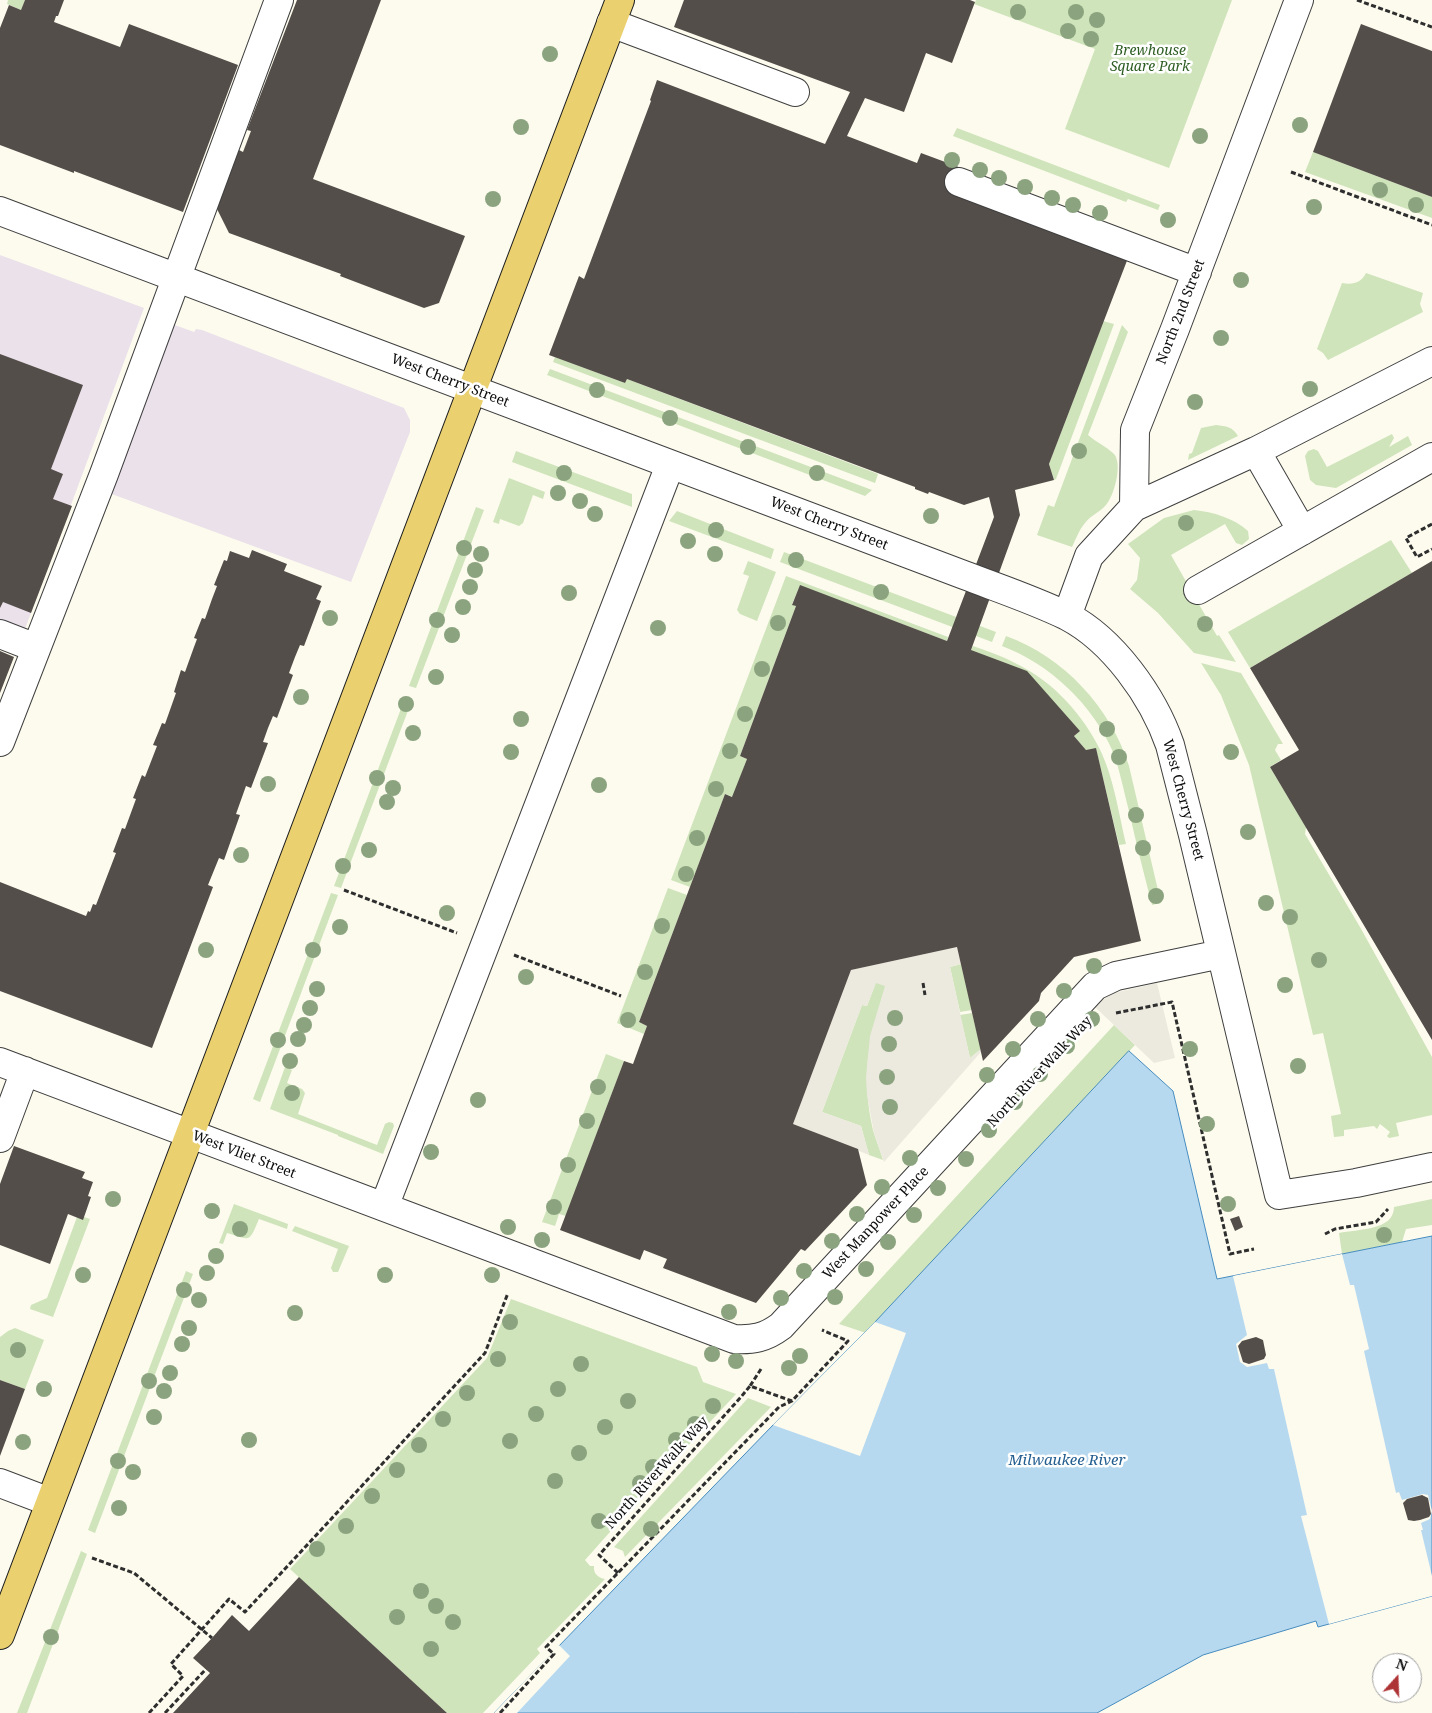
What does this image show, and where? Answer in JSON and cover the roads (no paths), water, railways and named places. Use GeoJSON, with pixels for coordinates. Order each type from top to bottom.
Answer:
{"type":"FeatureCollection","features":[{"type":"Feature","properties":{"kind":"main road"},"geometry":{"type":"LineString","coordinates":[[0,1634],[616,12]]}},
{"type":"Feature","properties":{"kind":"street"},"geometry":{"type":"LineString","coordinates":[[0,742],[279,0]]}},
{"type":"Feature","properties":{"kind":"street","name":"North 2nd Street"},"geometry":{"type":"LineString","coordinates":[[1134,507],[1134,430],[1299,0]]}},
{"type":"Feature","properties":{"kind":"street"},"geometry":{"type":"LineString","coordinates":[[616,12],[795,92]]}},
{"type":"Feature","properties":{"kind":"street"},"geometry":{"type":"LineString","coordinates":[[959,182],[1196,272]]}},
{"type":"Feature","properties":{"kind":"street","name":"West Cherry Street"},"geometry":{"type":"LineString","coordinates":[[0,211],[964,575],[1067,616],[1096,636],[1128,669],[1144,692],[1166,734],[1193,835],[1279,1195],[1432,1167]]}},
{"type":"Feature","properties":{"kind":"street"},"geometry":{"type":"LineString","coordinates":[[1067,616],[1089,556],[1134,507],[1256,452],[1432,361]]}},
{"type":"Feature","properties":{"kind":"street"},"geometry":{"type":"LineString","coordinates":[[1256,452],[1302,531]]}},
{"type":"Feature","properties":{"kind":"street"},"geometry":{"type":"LineString","coordinates":[[1198,590],[1432,457]]}},
{"type":"Feature","properties":{"kind":"street"},"geometry":{"type":"LineString","coordinates":[[384,1207],[670,465]]}},
{"type":"Feature","properties":{"kind":"street"},"geometry":{"type":"LineString","coordinates":[[0,634],[36,648]]}},
{"type":"Feature","properties":{"kind":"street","name":"West Manpower Place"},"geometry":{"type":"LineString","coordinates":[[488,1246],[734,1339],[757,1339],[770,1334],[781,1326],[1095,986],[1116,976],[1221,954]]}},
{"type":"Feature","properties":{"kind":"street","name":"West Vliet Street"},"geometry":{"type":"LineString","coordinates":[[0,1062],[488,1246]]}},
{"type":"Feature","properties":{"kind":"street"},"geometry":{"type":"LineString","coordinates":[[0,1138],[25,1071]]}},
{"type":"Feature","properties":{"kind":"street"},"geometry":{"type":"LineString","coordinates":[[0,1483],[50,1502]]}},
{"type":"Feature","properties":{"kind":"water","name":"Milwaukee River"},"geometry":{"type":"Polygon","coordinates":[[[1129,1051],[1173,1091],[1217,1279],[1432,1236],[1432,1596],[1318,1627],[1316,1621],[1203,1655],[1097,1713],[494,1713],[875,1322],[1129,1051]]]}},
{"type":"Feature","properties":{"kind":"park label","name":"Brewhouse Square Park"},"geometry":{"type":"Point","coordinates":[1150,59]}}]}
